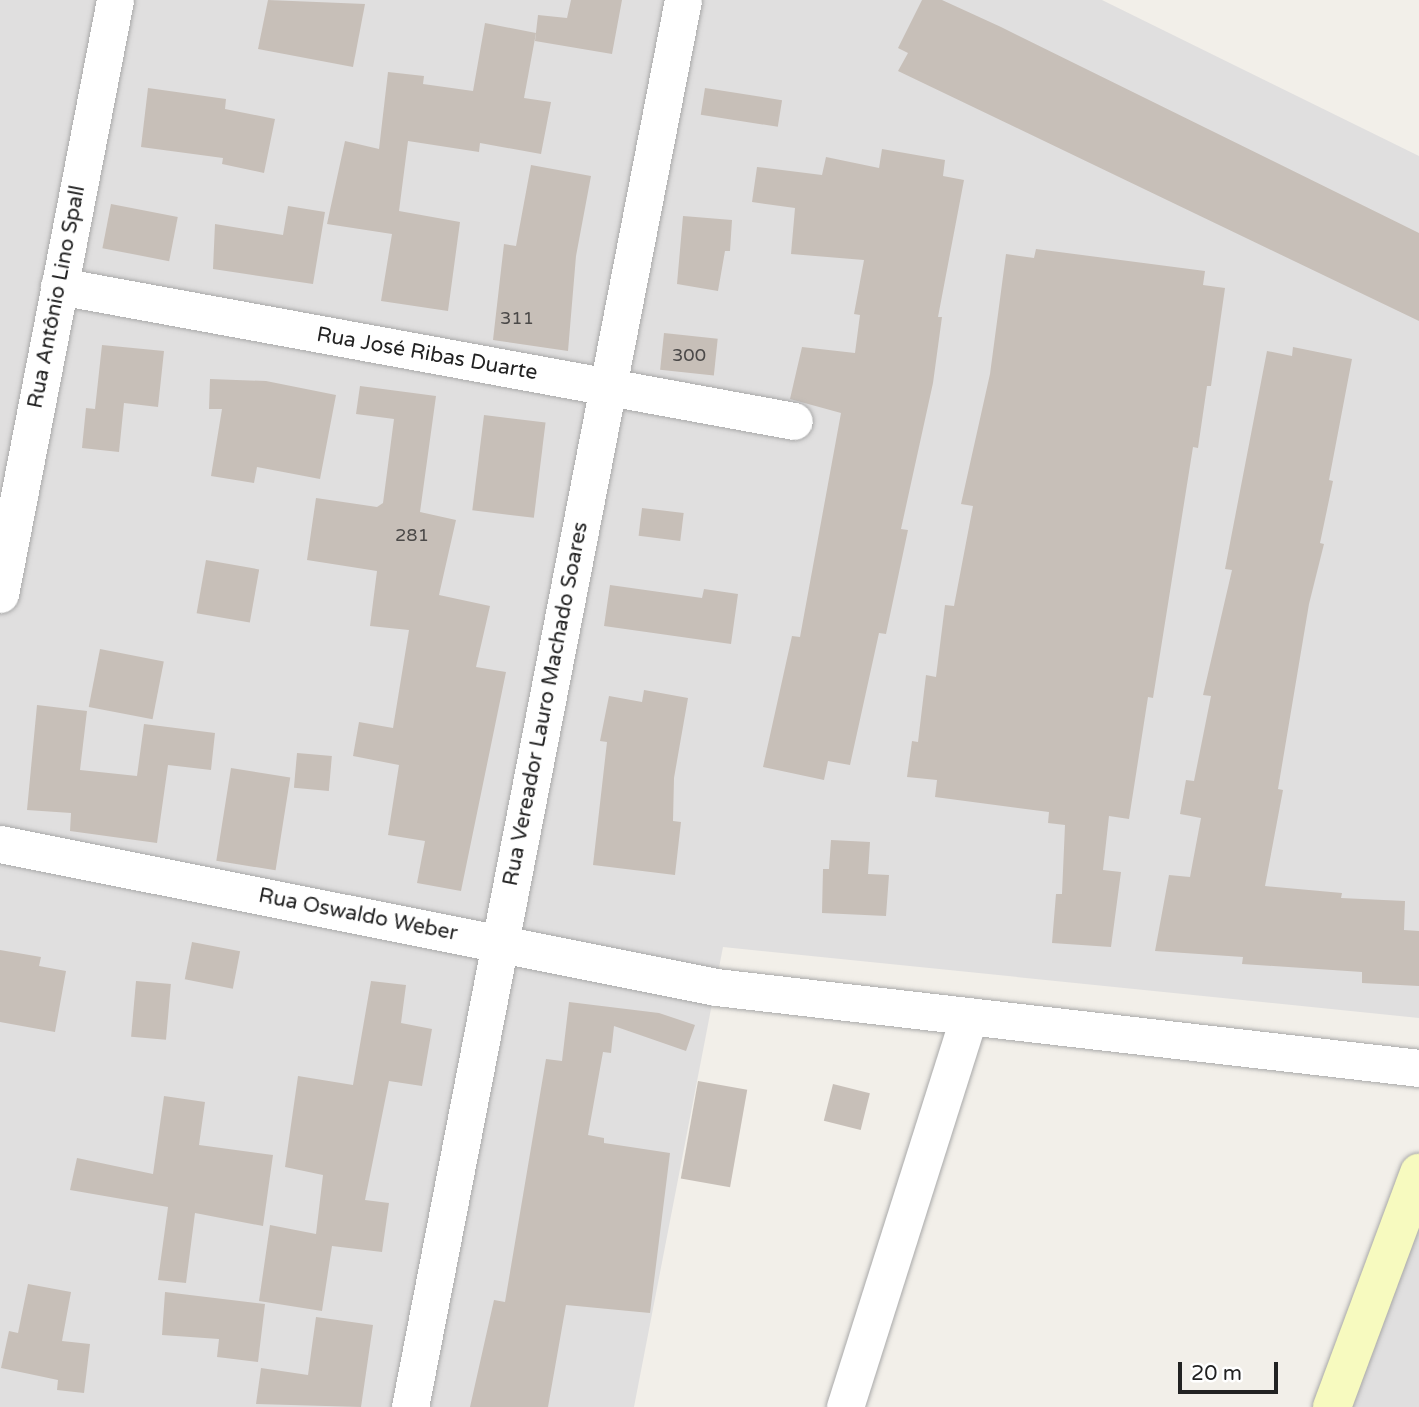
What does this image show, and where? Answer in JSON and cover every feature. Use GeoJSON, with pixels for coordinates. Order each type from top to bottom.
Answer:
{"type":"FeatureCollection","features":[{"type":"Feature","properties":{"kind":"street","name":"Rua Antônio Lino Spall"},"geometry":{"type":"LineString","coordinates":[[0,594],[115,0]]}},
{"type":"Feature","properties":{"kind":"street","name":"Rua Vereador Lauro Machado Soares"},"geometry":{"type":"LineString","coordinates":[[410,1407],[683,0]]}},
{"type":"Feature","properties":{"kind":"street","name":"Rua José Ribas Duarte"},"geometry":{"type":"LineString","coordinates":[[60,286],[794,421]]}},
{"type":"Feature","properties":{"kind":"street","name":"Rua Oswaldo Weber"},"geometry":{"type":"LineString","coordinates":[[0,844],[716,987],[1419,1068]]}},
{"type":"Feature","properties":{"kind":"street"},"geometry":{"type":"LineString","coordinates":[[845,1407],[970,1016]]}},
{"type":"Feature","properties":{"kind":"street"},"geometry":{"type":"LineString","coordinates":[[1332,1407],[1419,1173]]}},
{"type":"Feature","properties":{"kind":"shaded area"},"geometry":{"type":"Polygon","coordinates":[[[0,0],[1102,0],[1419,156],[1419,1018],[723,947],[634,1407],[0,1407],[0,0]]]}},
{"type":"Feature","properties":{"kind":"shaded area"},"geometry":{"type":"Polygon","coordinates":[[[1419,1173],[1419,1407],[1332,1407],[1419,1173]]]}},
{"type":"Feature","properties":{"kind":"building"},"geometry":{"type":"Polygon","coordinates":[[[268,0],[365,4],[353,67],[258,49],[268,0]]]}},
{"type":"Feature","properties":{"kind":"building"},"geometry":{"type":"Polygon","coordinates":[[[571,0],[622,0],[612,54],[535,41],[538,15],[567,18],[571,0]]]}},
{"type":"Feature","properties":{"kind":"building"},"geometry":{"type":"Polygon","coordinates":[[[922,0],[942,0],[1001,27],[1419,233],[1419,321],[898,71],[908,53],[898,48],[922,0]]]}},
{"type":"Feature","properties":{"kind":"building"},"geometry":{"type":"Polygon","coordinates":[[[485,23],[536,33],[524,98],[551,102],[541,154],[480,143],[479,152],[408,141],[399,211],[460,222],[448,311],[381,301],[392,234],[327,224],[345,141],[379,149],[388,72],[424,76],[423,84],[473,91],[485,23]]]}},
{"type":"Feature","properties":{"kind":"building"},"geometry":{"type":"Polygon","coordinates":[[[148,88],[226,99],[225,109],[275,119],[264,173],[222,164],[223,158],[141,147],[148,88]]]}},
{"type":"Feature","properties":{"kind":"building"},"geometry":{"type":"Polygon","coordinates":[[[705,88],[782,100],[778,127],[701,115],[705,88]]]}},
{"type":"Feature","properties":{"kind":"building"},"geometry":{"type":"Polygon","coordinates":[[[882,149],[945,160],[943,176],[964,180],[938,317],[942,317],[933,383],[901,529],[908,530],[886,634],[879,633],[850,765],[828,761],[824,780],[763,767],[792,636],[800,637],[841,413],[790,399],[802,347],[855,353],[860,315],[854,314],[864,260],[791,254],[795,208],[752,202],[757,167],[822,175],[826,157],[879,168],[882,149]]]}},
{"type":"Feature","properties":{"kind":"building"},"geometry":{"type":"Polygon","coordinates":[[[531,165],[591,176],[576,256],[568,351],[493,340],[504,244],[516,246],[531,165]]]}},
{"type":"Feature","properties":{"kind":"building"},"geometry":{"type":"Polygon","coordinates":[[[111,204],[178,217],[169,261],[102,248],[111,204]]]}},
{"type":"Feature","properties":{"kind":"building"},"geometry":{"type":"Polygon","coordinates":[[[288,206],[325,212],[313,284],[213,269],[215,224],[283,235],[288,206]]]}},
{"type":"Feature","properties":{"kind":"building"},"geometry":{"type":"Polygon","coordinates":[[[683,216],[732,220],[730,251],[725,251],[718,291],[677,284],[683,216]]]}},
{"type":"Feature","properties":{"kind":"building"},"geometry":{"type":"Polygon","coordinates":[[[1036,249],[1205,271],[1203,285],[1225,288],[1211,386],[1207,386],[1198,448],[1193,447],[1153,698],[1148,697],[1129,819],[1109,816],[1103,870],[1121,872],[1111,947],[1052,943],[1056,894],[1062,894],[1065,825],[1048,823],[1049,812],[935,797],[937,780],[907,777],[912,741],[918,742],[926,675],[936,677],[945,605],[954,606],[973,506],[961,504],[990,374],[1006,254],[1034,258],[1036,249]]]}},
{"type":"Feature","properties":{"kind":"building"},"geometry":{"type":"Polygon","coordinates":[[[664,333],[718,339],[714,375],[660,370],[664,333]]]}},
{"type":"Feature","properties":{"kind":"building"},"geometry":{"type":"Polygon","coordinates":[[[102,345],[164,351],[158,407],[124,403],[119,452],[82,448],[86,408],[95,409],[102,345]]]}},
{"type":"Feature","properties":{"kind":"building"},"geometry":{"type":"Polygon","coordinates":[[[1293,347],[1352,359],[1329,480],[1333,481],[1320,543],[1324,544],[1309,604],[1278,789],[1283,790],[1265,886],[1342,893],[1341,898],[1405,901],[1404,930],[1419,931],[1419,986],[1362,983],[1362,972],[1242,964],[1243,957],[1155,951],[1169,875],[1190,877],[1201,818],[1180,814],[1186,780],[1194,781],[1211,696],[1203,695],[1232,570],[1225,569],[1267,351],[1292,356],[1293,347]]]}},
{"type":"Feature","properties":{"kind":"building"},"geometry":{"type":"Polygon","coordinates":[[[210,379],[266,381],[336,395],[320,479],[257,467],[254,483],[211,476],[222,409],[209,409],[210,379]]]}},
{"type":"Feature","properties":{"kind":"building"},"geometry":{"type":"Polygon","coordinates":[[[360,386],[436,396],[420,512],[456,520],[439,595],[490,606],[476,667],[506,672],[461,891],[417,883],[425,841],[388,835],[399,765],[353,756],[359,722],[393,728],[409,630],[370,626],[377,571],[307,560],[316,498],[377,507],[383,503],[394,419],[356,414],[360,386]]]}},
{"type":"Feature","properties":{"kind":"building"},"geometry":{"type":"Polygon","coordinates":[[[484,415],[546,423],[534,518],[472,510],[484,415]]]}},
{"type":"Feature","properties":{"kind":"building"},"geometry":{"type":"Polygon","coordinates":[[[642,508],[684,513],[680,541],[639,536],[642,508]]]}},
{"type":"Feature","properties":{"kind":"building"},"geometry":{"type":"Polygon","coordinates":[[[206,560],[259,569],[250,623],[197,613],[206,560]]]}},
{"type":"Feature","properties":{"kind":"building"},"geometry":{"type":"Polygon","coordinates":[[[610,585],[702,598],[704,589],[738,594],[731,644],[604,626],[610,585]]]}},
{"type":"Feature","properties":{"kind":"building"},"geometry":{"type":"Polygon","coordinates":[[[100,649],[164,661],[153,719],[89,707],[100,649]]]}},
{"type":"Feature","properties":{"kind":"building"},"geometry":{"type":"Polygon","coordinates":[[[644,690],[688,698],[674,778],[673,821],[681,822],[675,875],[593,865],[607,742],[600,741],[609,696],[642,702],[644,690]]]}},
{"type":"Feature","properties":{"kind":"building"},"geometry":{"type":"Polygon","coordinates":[[[37,705],[87,711],[80,770],[137,776],[144,724],[215,733],[211,770],[168,765],[157,843],[70,831],[71,813],[27,810],[37,705]]]}},
{"type":"Feature","properties":{"kind":"building"},"geometry":{"type":"Polygon","coordinates":[[[297,753],[332,756],[329,791],[294,788],[297,753]]]}},
{"type":"Feature","properties":{"kind":"building"},"geometry":{"type":"Polygon","coordinates":[[[231,768],[290,777],[276,870],[216,861],[231,768]]]}},
{"type":"Feature","properties":{"kind":"building"},"geometry":{"type":"Polygon","coordinates":[[[831,840],[870,842],[868,874],[889,875],[886,916],[822,913],[823,869],[829,869],[831,840]]]}},
{"type":"Feature","properties":{"kind":"building"},"geometry":{"type":"Polygon","coordinates":[[[192,942],[240,951],[233,989],[185,979],[192,942]]]}},
{"type":"Feature","properties":{"kind":"building"},"geometry":{"type":"Polygon","coordinates":[[[0,950],[41,957],[39,966],[66,971],[55,1032],[0,1022],[0,950]]]}},
{"type":"Feature","properties":{"kind":"building"},"geometry":{"type":"Polygon","coordinates":[[[136,981],[171,984],[166,1040],[131,1037],[136,981]]]}},
{"type":"Feature","properties":{"kind":"building"},"geometry":{"type":"Polygon","coordinates":[[[371,981],[406,985],[401,1023],[432,1029],[422,1086],[389,1081],[365,1200],[389,1203],[382,1252],[332,1246],[322,1311],[259,1301],[270,1225],[316,1234],[323,1175],[285,1167],[298,1076],[353,1085],[371,981]]]}},
{"type":"Feature","properties":{"kind":"building"},"geometry":{"type":"Polygon","coordinates":[[[569,1002],[659,1013],[695,1025],[686,1051],[614,1026],[611,1053],[603,1052],[588,1135],[604,1138],[604,1143],[670,1153],[650,1313],[566,1305],[548,1407],[470,1407],[494,1300],[505,1302],[546,1059],[562,1061],[569,1002]]]}},
{"type":"Feature","properties":{"kind":"building"},"geometry":{"type":"Polygon","coordinates":[[[698,1081],[747,1090],[730,1187],[681,1178],[698,1081]]]}},
{"type":"Feature","properties":{"kind":"building"},"geometry":{"type":"Polygon","coordinates":[[[833,1084],[870,1093],[861,1130],[824,1121],[833,1084]]]}},
{"type":"Feature","properties":{"kind":"building"},"geometry":{"type":"Polygon","coordinates":[[[164,1096],[205,1102],[199,1145],[273,1155],[263,1226],[195,1213],[186,1283],[158,1280],[168,1207],[70,1190],[77,1158],[153,1174],[164,1096]]]}},
{"type":"Feature","properties":{"kind":"building"},"geometry":{"type":"Polygon","coordinates":[[[28,1284],[71,1292],[62,1341],[90,1344],[84,1393],[57,1390],[58,1380],[1,1368],[9,1331],[18,1333],[28,1284]]]}},
{"type":"Feature","properties":{"kind":"building"},"geometry":{"type":"Polygon","coordinates":[[[165,1292],[265,1304],[258,1362],[217,1357],[219,1339],[162,1335],[165,1292]]]}},
{"type":"Feature","properties":{"kind":"building"},"geometry":{"type":"Polygon","coordinates":[[[316,1317],[373,1325],[361,1407],[256,1404],[261,1368],[308,1375],[316,1317]]]}}]}
